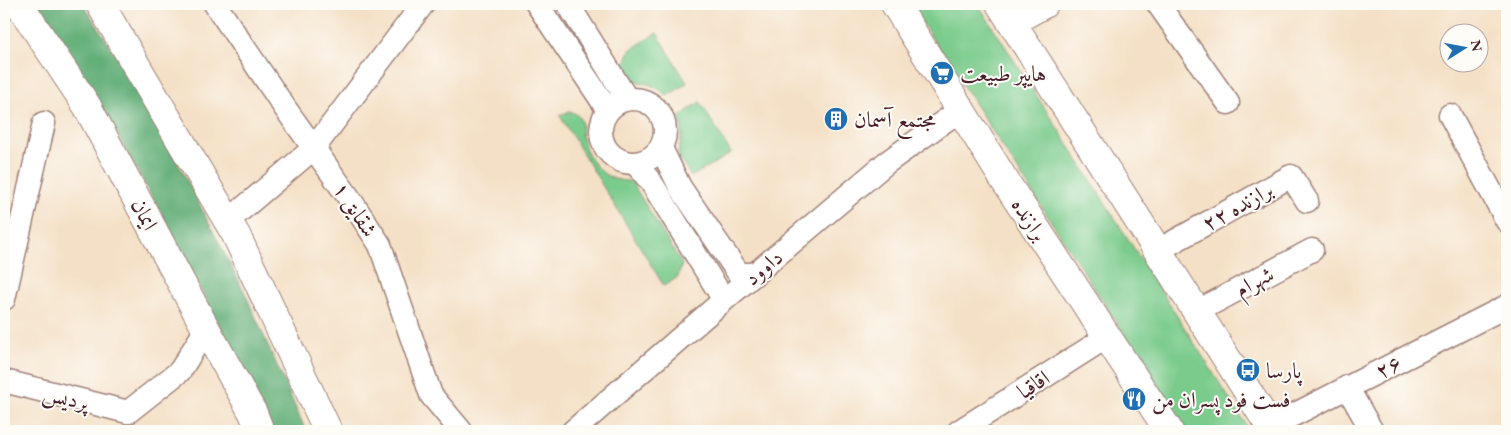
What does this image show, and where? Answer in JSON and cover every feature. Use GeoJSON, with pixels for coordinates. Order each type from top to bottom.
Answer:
{"type":"FeatureCollection","features":[{"type":"Feature","properties":{"kind":"main road","name":"ایمان"},"geometry":{"type":"LineString","coordinates":[[20,4],[88,106],[206,329],[253,413],[260,431]]}},
{"type":"Feature","properties":{"kind":"main road"},"geometry":{"type":"LineString","coordinates":[[100,4],[236,235],[328,431]]}},
{"type":"Feature","properties":{"kind":"main road","name":"برازنده"},"geometry":{"type":"LineString","coordinates":[[895,4],[1003,178],[1169,431]]}},
{"type":"Feature","properties":{"kind":"main road"},"geometry":{"type":"LineString","coordinates":[[1044,4],[1005,13],[1271,429]]}},
{"type":"Feature","properties":{"kind":"street","name":"شقایق ۱"},"geometry":{"type":"LineString","coordinates":[[215,4],[352,202],[380,246],[431,395],[461,431]]}},
{"type":"Feature","properties":{"kind":"street"},"geometry":{"type":"LineString","coordinates":[[228,221],[314,148],[423,4]]}},
{"type":"Feature","properties":{"kind":"street"},"geometry":{"type":"LineString","coordinates":[[537,4],[617,105]]}},
{"type":"Feature","properties":{"kind":"street"},"geometry":{"type":"LineString","coordinates":[[568,4],[617,105]]}},
{"type":"Feature","properties":{"kind":"street"},"geometry":{"type":"LineString","coordinates":[[1158,4],[1228,103]]}},
{"type":"Feature","properties":{"kind":"street"},"geometry":{"type":"LineString","coordinates":[[638,99],[648,102],[657,109],[663,118],[666,128],[661,148],[654,156],[635,164],[615,158],[607,151],[602,142],[600,131],[602,120],[617,105],[638,99]]}},
{"type":"Feature","properties":{"kind":"street","name":"داوود"},"geometry":{"type":"LineString","coordinates":[[573,431],[886,163],[960,110]]}},
{"type":"Feature","properties":{"kind":"street"},"geometry":{"type":"LineString","coordinates":[[1450,115],[1507,221]]}},
{"type":"Feature","properties":{"kind":"street"},"geometry":{"type":"LineString","coordinates":[[4,299],[44,123]]}},
{"type":"Feature","properties":{"kind":"street"},"geometry":{"type":"LineString","coordinates":[[661,148],[680,187],[739,274],[755,274]]}},
{"type":"Feature","properties":{"kind":"street"},"geometry":{"type":"LineString","coordinates":[[635,164],[651,182],[724,300]]}},
{"type":"Feature","properties":{"kind":"street","name":"برازنده ۲۲"},"geometry":{"type":"LineString","coordinates":[[1157,250],[1291,176],[1307,201]]}},
{"type":"Feature","properties":{"kind":"street","name":"شهرام"},"geometry":{"type":"LineString","coordinates":[[1196,312],[1312,250]]}},
{"type":"Feature","properties":{"kind":"street","name":"۲۶"},"geometry":{"type":"LineString","coordinates":[[1271,429],[1347,387],[1506,309]]}},
{"type":"Feature","properties":{"kind":"street"},"geometry":{"type":"LineString","coordinates":[[126,422],[180,371],[206,329]]}},
{"type":"Feature","properties":{"kind":"street","name":"اقاقیا"},"geometry":{"type":"LineString","coordinates":[[960,431],[984,425],[1107,337]]}},
{"type":"Feature","properties":{"kind":"street","name":"پردیس"},"geometry":{"type":"LineString","coordinates":[[4,381],[126,422]]}},
{"type":"Feature","properties":{"kind":"street"},"geometry":{"type":"LineString","coordinates":[[1347,387],[1372,431]]}},
{"type":"Feature","properties":{"kind":"green space"},"geometry":{"type":"Polygon","coordinates":[[[36,4],[83,4],[125,69],[177,161],[244,291],[306,431],[273,431],[167,224],[96,97],[36,4]]]}},
{"type":"Feature","properties":{"kind":"green space"},"geometry":{"type":"Polygon","coordinates":[[[910,4],[978,4],[1250,431],[1187,431],[910,4]]]}},
{"type":"Feature","properties":{"kind":"green space"},"geometry":{"type":"Polygon","coordinates":[[[657,33],[687,83],[667,96],[651,85],[632,81],[623,69],[630,50],[657,33]]]}},
{"type":"Feature","properties":{"kind":"green space"},"geometry":{"type":"Polygon","coordinates":[[[700,102],[731,153],[691,177],[678,155],[682,133],[680,116],[700,102]]]}},
{"type":"Feature","properties":{"kind":"green space"},"geometry":{"type":"Polygon","coordinates":[[[567,112],[578,115],[582,124],[582,138],[593,163],[605,174],[613,178],[631,181],[682,264],[678,277],[664,286],[560,116],[567,112]]]}},
{"type":"Feature","properties":{"kind":"place","name":"هایپر طبیعت"},"geometry":{"type":"Point","coordinates":[942,73]}},
{"type":"Feature","properties":{"kind":"place","name":"مجتمع آسمان"},"geometry":{"type":"Point","coordinates":[836,119]}},
{"type":"Feature","properties":{"kind":"place","name":"پارسا"},"geometry":{"type":"Point","coordinates":[1248,370]}},
{"type":"Feature","properties":{"kind":"place","name":"فست فود پسران من"},"geometry":{"type":"Point","coordinates":[1134,399]}}]}
